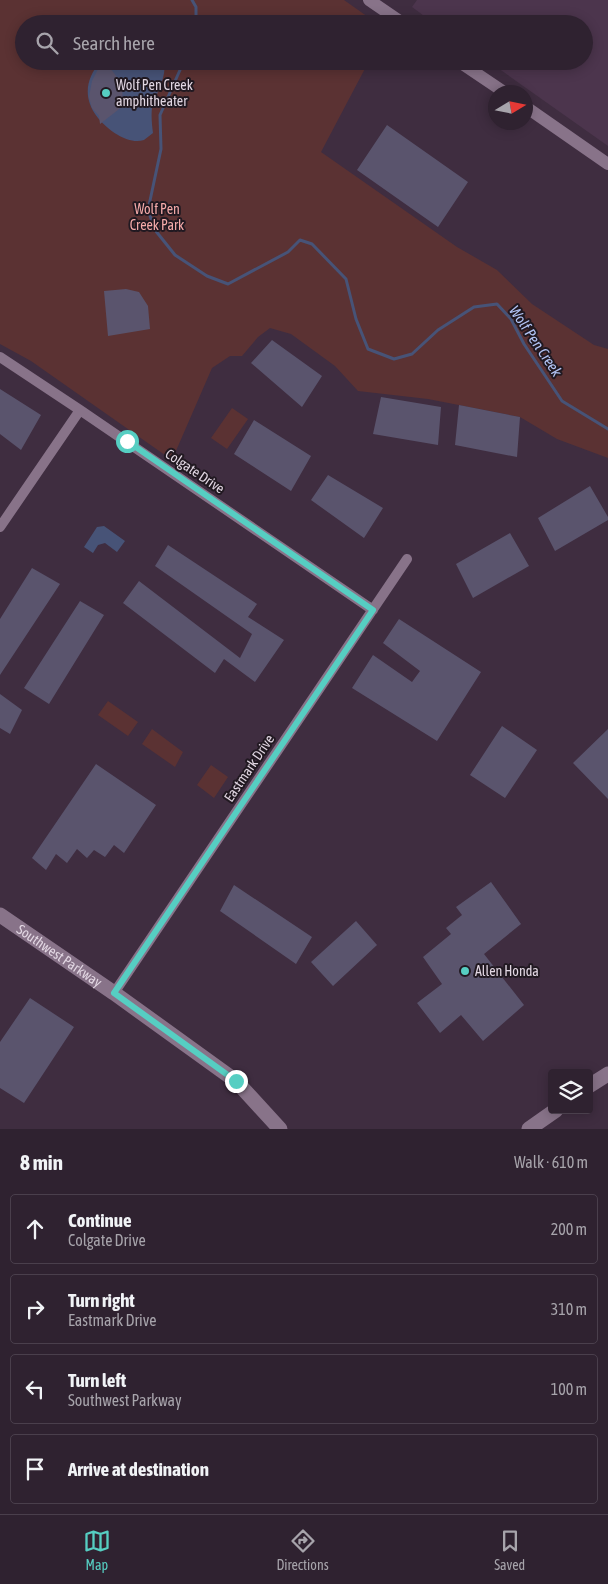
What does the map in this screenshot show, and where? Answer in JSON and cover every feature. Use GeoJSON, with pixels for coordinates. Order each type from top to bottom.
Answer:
{"type":"FeatureCollection","features":[{"type":"Feature","properties":{"kind":"main road","name":"Southwest Parkway"},"geometry":{"type":"LineString","coordinates":[[0,915],[114,993],[236,1081],[280,1129]]}},
{"type":"Feature","properties":{"kind":"main road"},"geometry":{"type":"LineString","coordinates":[[593,1083],[608,1074]]}},
{"type":"Feature","properties":{"kind":"main road"},"geometry":{"type":"LineString","coordinates":[[530,1129],[551,1114]]}},
{"type":"Feature","properties":{"kind":"street"},"geometry":{"type":"LineString","coordinates":[[369,0],[391,15]]}},
{"type":"Feature","properties":{"kind":"street"},"geometry":{"type":"LineString","coordinates":[[471,70],[494,85]]}},
{"type":"Feature","properties":{"kind":"street"},"geometry":{"type":"LineString","coordinates":[[533,112],[608,164]]}},
{"type":"Feature","properties":{"kind":"street","name":"Colgate Drive"},"geometry":{"type":"LineString","coordinates":[[0,357],[373,610]]}},
{"type":"Feature","properties":{"kind":"street"},"geometry":{"type":"LineString","coordinates":[[0,528],[80,410]]}},
{"type":"Feature","properties":{"kind":"street","name":"Eastmark Drive"},"geometry":{"type":"LineString","coordinates":[[114,993],[407,559]]}},
{"type":"Feature","properties":{"kind":"shaded area"},"geometry":{"type":"Polygon","coordinates":[[[417,0],[608,0],[608,146],[533,93],[533,85],[522,85],[501,70],[593,70],[593,15],[423,15],[412,7],[417,0]]]}},
{"type":"Feature","properties":{"kind":"green space","name":"Wolf Pen Creek Park"},"geometry":{"type":"Polygon","coordinates":[[[0,0],[344,0],[365,15],[15,15],[15,70],[364,70],[321,152],[457,247],[497,270],[532,304],[594,345],[608,349],[608,458],[557,439],[520,417],[428,399],[358,391],[335,366],[291,334],[270,328],[258,337],[242,356],[230,356],[212,368],[172,460],[31,361],[0,344],[0,0]]]}},
{"type":"Feature","properties":{"kind":"green space"},"geometry":{"type":"Polygon","coordinates":[[[232,408],[248,419],[227,449],[211,438],[232,408]]]}},
{"type":"Feature","properties":{"kind":"green space"},"geometry":{"type":"Polygon","coordinates":[[[108,701],[138,722],[128,736],[98,715],[108,701]]]}},
{"type":"Feature","properties":{"kind":"green space"},"geometry":{"type":"Polygon","coordinates":[[[152,729],[183,752],[175,767],[142,744],[152,729]]]}},
{"type":"Feature","properties":{"kind":"green space"},"geometry":{"type":"Polygon","coordinates":[[[211,765],[228,777],[214,798],[197,785],[211,765]]]}},
{"type":"Feature","properties":{"kind":"water"},"geometry":{"type":"Polygon","coordinates":[[[165,70],[163,80],[152,108],[153,133],[144,140],[134,141],[118,135],[100,120],[89,102],[89,82],[93,71],[165,70]]]}},
{"type":"Feature","properties":{"kind":"water"},"geometry":{"type":"Polygon","coordinates":[[[104,526],[125,541],[117,552],[105,543],[98,545],[93,553],[84,547],[97,527],[104,526]]]}},
{"type":"Feature","properties":{"kind":"building","name":"Wolf Pen Creek amphitheater"},"geometry":{"type":"Polygon","coordinates":[[[98,70],[112,70],[122,84],[123,106],[100,124],[99,116],[92,108],[89,97],[92,81],[98,70]]]}},
{"type":"Feature","properties":{"kind":"building"},"geometry":{"type":"Polygon","coordinates":[[[387,125],[468,182],[438,227],[357,170],[387,125]]]}},
{"type":"Feature","properties":{"kind":"building"},"geometry":{"type":"Polygon","coordinates":[[[126,289],[139,292],[148,306],[150,329],[108,336],[104,291],[126,289]]]}},
{"type":"Feature","properties":{"kind":"building"},"geometry":{"type":"Polygon","coordinates":[[[272,340],[322,376],[302,407],[251,363],[272,340]]]}},
{"type":"Feature","properties":{"kind":"building"},"geometry":{"type":"Polygon","coordinates":[[[0,389],[41,415],[21,450],[0,434],[0,389]]]}},
{"type":"Feature","properties":{"kind":"building"},"geometry":{"type":"Polygon","coordinates":[[[381,397],[441,407],[438,445],[373,434],[381,397]]]}},
{"type":"Feature","properties":{"kind":"building"},"geometry":{"type":"Polygon","coordinates":[[[459,405],[520,417],[517,457],[455,445],[459,405]]]}},
{"type":"Feature","properties":{"kind":"building"},"geometry":{"type":"Polygon","coordinates":[[[254,420],[311,456],[291,491],[234,454],[254,420]]]}},
{"type":"Feature","properties":{"kind":"building"},"geometry":{"type":"Polygon","coordinates":[[[328,475],[383,508],[364,538],[311,500],[328,475]]]}},
{"type":"Feature","properties":{"kind":"building"},"geometry":{"type":"Polygon","coordinates":[[[590,486],[608,520],[555,551],[538,518],[590,486]]]}},
{"type":"Feature","properties":{"kind":"building"},"geometry":{"type":"Polygon","coordinates":[[[510,533],[529,566],[473,598],[456,564],[510,533]]]}},
{"type":"Feature","properties":{"kind":"building"},"geometry":{"type":"Polygon","coordinates":[[[168,545],[257,604],[248,617],[284,640],[255,682],[224,659],[215,673],[123,603],[139,581],[240,658],[252,634],[155,566],[168,545]]]}},
{"type":"Feature","properties":{"kind":"building"},"geometry":{"type":"Polygon","coordinates":[[[32,568],[60,584],[0,675],[0,619],[32,568]]]}},
{"type":"Feature","properties":{"kind":"building"},"geometry":{"type":"Polygon","coordinates":[[[80,601],[104,615],[49,704],[24,688],[80,601]]]}},
{"type":"Feature","properties":{"kind":"building"},"geometry":{"type":"Polygon","coordinates":[[[399,619],[481,672],[437,741],[352,688],[373,655],[412,682],[420,671],[383,643],[399,619]]]}},
{"type":"Feature","properties":{"kind":"building"},"geometry":{"type":"Polygon","coordinates":[[[0,694],[22,710],[10,734],[0,728],[0,694]]]}},
{"type":"Feature","properties":{"kind":"building"},"geometry":{"type":"Polygon","coordinates":[[[502,726],[537,750],[505,798],[470,775],[502,726]]]}},
{"type":"Feature","properties":{"kind":"building"},"geometry":{"type":"Polygon","coordinates":[[[608,729],[608,799],[573,763],[608,729]]]}},
{"type":"Feature","properties":{"kind":"building"},"geometry":{"type":"Polygon","coordinates":[[[96,764],[156,805],[124,853],[114,845],[105,857],[94,850],[87,858],[77,849],[67,863],[56,854],[46,870],[32,858],[96,764]]]}},
{"type":"Feature","properties":{"kind":"building","name":"Allen Honda"},"geometry":{"type":"Polygon","coordinates":[[[491,882],[521,924],[484,954],[524,1005],[483,1041],[461,1015],[440,1033],[417,1003],[442,984],[423,957],[451,934],[446,928],[462,915],[456,907],[491,882]]]}},
{"type":"Feature","properties":{"kind":"building"},"geometry":{"type":"Polygon","coordinates":[[[234,885],[312,937],[296,964],[220,911],[234,885]]]}},
{"type":"Feature","properties":{"kind":"building"},"geometry":{"type":"Polygon","coordinates":[[[356,921],[377,945],[333,986],[311,962],[356,921]]]}},
{"type":"Feature","properties":{"kind":"building"},"geometry":{"type":"Polygon","coordinates":[[[30,998],[74,1027],[24,1103],[0,1088],[0,1042],[30,998]]]}},
{"type":"Feature","properties":{"kind":"waterway","name":"Wolf Pen Creek"},"geometry":{"type":"LineString","coordinates":[[192,0],[196,7],[196,15]]}},
{"type":"Feature","properties":{"kind":"waterway","name":"Wolf Pen Creek"},"geometry":{"type":"LineString","coordinates":[[180,70],[160,115],[161,149],[148,210],[155,230],[175,255],[207,276],[228,284],[288,252],[300,240],[312,244],[346,279],[356,319],[368,349],[394,359],[412,354],[438,330],[474,307],[497,304],[511,319],[524,344],[562,401],[608,429]]}},
{"type":"Feature","properties":{"kind":"place","name":"Wolf Pen Creek amphitheater"},"geometry":{"type":"Point","coordinates":[106,93]}},
{"type":"Feature","properties":{"kind":"place","name":"Allen Honda"},"geometry":{"type":"Point","coordinates":[465,971]}},
{"type":"Feature","properties":{"kind":"route"},"geometry":{"type":"LineString","coordinates":[[127,441],[373,610],[114,993],[236,1081]]}}]}
